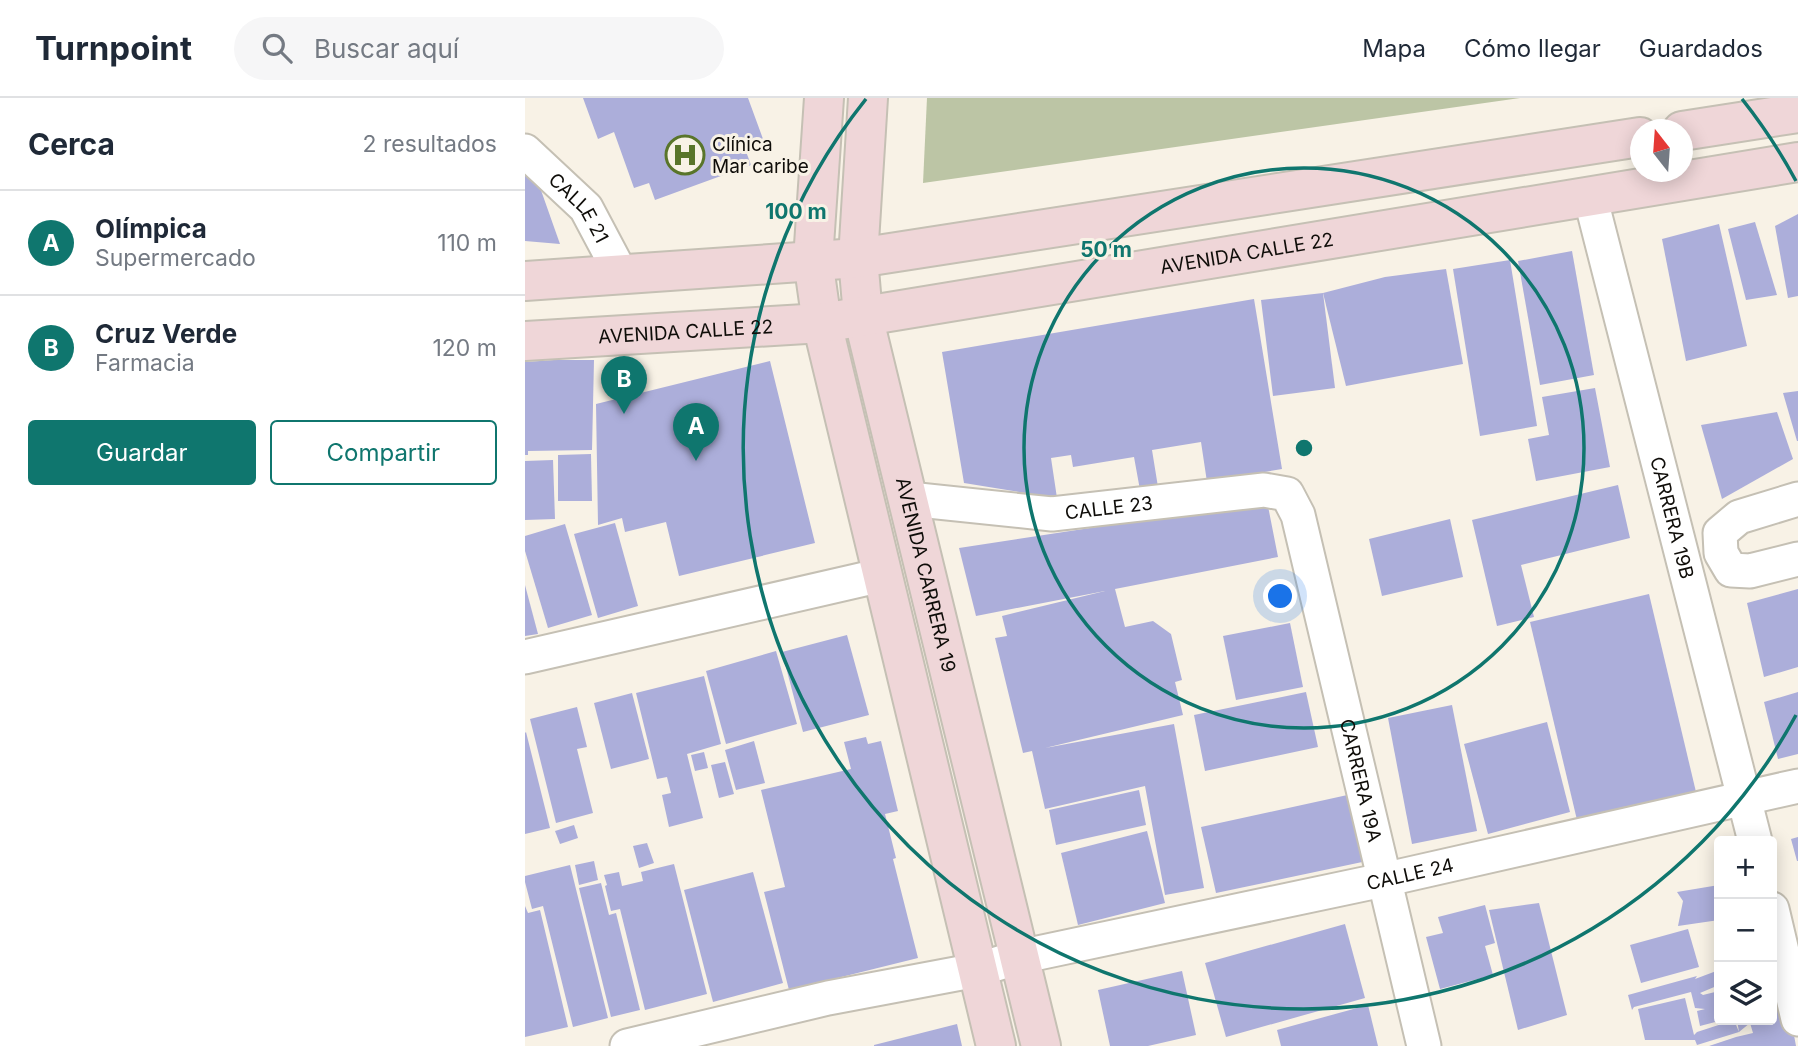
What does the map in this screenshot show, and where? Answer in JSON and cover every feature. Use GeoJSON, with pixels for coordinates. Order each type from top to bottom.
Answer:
{"type":"FeatureCollection","features":[{"type":"Feature","properties":{"kind":"street"},"geometry":{"type":"LineString","coordinates":[[824,98],[813,260],[822,323],[996,1046]]}},
{"type":"Feature","properties":{"kind":"street","name":"AVENIDA CARRERA 19"},"geometry":{"type":"LineString","coordinates":[[868,98],[858,258],[863,316],[1041,1046]]}},
{"type":"Feature","properties":{"kind":"street"},"geometry":{"type":"LineString","coordinates":[[1693,129],[1798,113]]}},
{"type":"Feature","properties":{"kind":"street"},"geometry":{"type":"LineString","coordinates":[[525,281],[858,258],[1630,139]]}},
{"type":"Feature","properties":{"kind":"street","name":"CALLE 21"},"geometry":{"type":"LineString","coordinates":[[525,151],[586,208],[621,274]]}},
{"type":"Feature","properties":{"kind":"street","name":"AVENIDA CALLE 22"},"geometry":{"type":"LineString","coordinates":[[525,341],[822,323],[1798,162]]}},
{"type":"Feature","properties":{"kind":"street","name":"CARRERA 19B"},"geometry":{"type":"LineString","coordinates":[[1590,196],[1754,836]]}},
{"type":"Feature","properties":{"kind":"street","name":"CALLE 23"},"geometry":{"type":"LineString","coordinates":[[909,499],[1052,514],[1263,490],[1287,494],[1298,515]]}},
{"type":"Feature","properties":{"kind":"street"},"geometry":{"type":"LineString","coordinates":[[1798,499],[1739,517],[1720,534],[1721,553],[1731,570],[1750,571],[1798,559]]}},
{"type":"Feature","properties":{"kind":"street","name":"CARRERA 19A"},"geometry":{"type":"LineString","coordinates":[[1298,515],[1424,1046]]}},
{"type":"Feature","properties":{"kind":"street"},"geometry":{"type":"LineString","coordinates":[[525,657],[882,575]]}},
{"type":"Feature","properties":{"kind":"street","name":"CALLE 24"},"geometry":{"type":"LineString","coordinates":[[627,1046],[828,998],[977,970],[1019,957],[1383,880],[1798,786]]}},
{"type":"Feature","properties":{"kind":"street"},"geometry":{"type":"LineString","coordinates":[[1777,930],[1798,1019]]}},
{"type":"Feature","properties":{"kind":"green space"},"geometry":{"type":"Polygon","coordinates":[[[927,98],[1520,98],[923,183],[927,98]]]}},
{"type":"Feature","properties":{"kind":"building","name":"Clínica Mar caribe"},"geometry":{"type":"Polygon","coordinates":[[[583,98],[748,98],[763,139],[744,146],[751,165],[655,200],[649,183],[634,188],[614,132],[598,139],[583,98]]]}},
{"type":"Feature","properties":{"kind":"building"},"geometry":{"type":"Polygon","coordinates":[[[525,171],[537,179],[560,244],[525,241],[525,171]]]}},
{"type":"Feature","properties":{"kind":"building"},"geometry":{"type":"Polygon","coordinates":[[[1798,214],[1798,296],[1788,298],[1775,226],[1798,214]]]}},
{"type":"Feature","properties":{"kind":"building"},"geometry":{"type":"Polygon","coordinates":[[[1755,222],[1777,295],[1746,300],[1728,229],[1755,222]]]}},
{"type":"Feature","properties":{"kind":"building"},"geometry":{"type":"Polygon","coordinates":[[[1719,224],[1747,346],[1686,361],[1662,239],[1719,224]]]}},
{"type":"Feature","properties":{"kind":"building"},"geometry":{"type":"Polygon","coordinates":[[[1572,251],[1594,375],[1540,385],[1518,261],[1572,251]]]}},
{"type":"Feature","properties":{"kind":"building"},"geometry":{"type":"Polygon","coordinates":[[[1510,260],[1537,426],[1480,436],[1453,269],[1510,260]]]}},
{"type":"Feature","properties":{"kind":"building"},"geometry":{"type":"Polygon","coordinates":[[[1446,269],[1463,364],[1346,386],[1323,293],[1385,277],[1446,269]]]}},
{"type":"Feature","properties":{"kind":"building"},"geometry":{"type":"Polygon","coordinates":[[[1323,293],[1335,388],[1273,396],[1261,300],[1323,293]]]}},
{"type":"Feature","properties":{"kind":"building"},"geometry":{"type":"Polygon","coordinates":[[[1254,299],[1282,469],[1207,482],[1201,442],[1152,450],[1158,487],[1140,490],[1134,457],[1073,467],[1071,455],[1051,458],[1057,498],[964,483],[942,352],[1254,299]]]}},
{"type":"Feature","properties":{"kind":"building"},"geometry":{"type":"Polygon","coordinates":[[[594,360],[592,450],[528,451],[528,455],[525,455],[525,362],[594,360]]]}},
{"type":"Feature","properties":{"kind":"building"},"geometry":{"type":"Polygon","coordinates":[[[770,361],[815,543],[679,576],[666,522],[625,532],[622,518],[598,525],[596,404],[770,361]]]}},
{"type":"Feature","properties":{"kind":"building"},"geometry":{"type":"Polygon","coordinates":[[[1595,388],[1610,467],[1536,481],[1528,439],[1549,435],[1542,397],[1595,388]]]}},
{"type":"Feature","properties":{"kind":"building"},"geometry":{"type":"Polygon","coordinates":[[[1798,391],[1798,441],[1797,441],[1783,393],[1798,391]]]}},
{"type":"Feature","properties":{"kind":"building"},"geometry":{"type":"Polygon","coordinates":[[[1777,412],[1793,459],[1722,499],[1701,425],[1777,412]]]}},
{"type":"Feature","properties":{"kind":"building"},"geometry":{"type":"Polygon","coordinates":[[[591,454],[592,501],[558,501],[558,455],[591,454]]]}},
{"type":"Feature","properties":{"kind":"building"},"geometry":{"type":"Polygon","coordinates":[[[553,460],[555,519],[525,520],[525,461],[553,460]]]}},
{"type":"Feature","properties":{"kind":"building"},"geometry":{"type":"Polygon","coordinates":[[[1618,485],[1630,538],[1521,565],[1534,617],[1497,626],[1472,520],[1618,485]]]}},
{"type":"Feature","properties":{"kind":"building"},"geometry":{"type":"Polygon","coordinates":[[[1267,501],[1278,557],[1115,589],[1125,627],[1153,621],[1171,634],[1182,680],[1175,682],[1183,715],[1045,748],[1174,724],[1204,888],[1165,895],[1145,786],[1045,809],[1032,751],[1023,753],[995,638],[1007,636],[1002,616],[1105,591],[976,616],[959,548],[1267,501]]]}},
{"type":"Feature","properties":{"kind":"building"},"geometry":{"type":"Polygon","coordinates":[[[1450,519],[1463,577],[1382,596],[1369,539],[1450,519]]]}},
{"type":"Feature","properties":{"kind":"building"},"geometry":{"type":"Polygon","coordinates":[[[615,523],[638,606],[598,618],[574,534],[615,523]]]}},
{"type":"Feature","properties":{"kind":"building"},"geometry":{"type":"Polygon","coordinates":[[[565,524],[592,615],[548,628],[525,551],[525,536],[565,524]]]}},
{"type":"Feature","properties":{"kind":"building"},"geometry":{"type":"Polygon","coordinates":[[[525,585],[538,634],[525,636],[525,585]]]}},
{"type":"Feature","properties":{"kind":"building"},"geometry":{"type":"Polygon","coordinates":[[[1798,589],[1798,667],[1764,677],[1747,603],[1798,589]]]}},
{"type":"Feature","properties":{"kind":"building"},"geometry":{"type":"Polygon","coordinates":[[[1649,594],[1696,792],[1577,820],[1530,622],[1649,594]]]}},
{"type":"Feature","properties":{"kind":"building"},"geometry":{"type":"Polygon","coordinates":[[[1290,623],[1303,687],[1236,700],[1223,636],[1290,623]]]}},
{"type":"Feature","properties":{"kind":"building"},"geometry":{"type":"Polygon","coordinates":[[[847,635],[869,715],[803,732],[782,652],[847,635]]]}},
{"type":"Feature","properties":{"kind":"building"},"geometry":{"type":"Polygon","coordinates":[[[776,651],[797,724],[726,744],[706,671],[776,651]]]}},
{"type":"Feature","properties":{"kind":"building"},"geometry":{"type":"Polygon","coordinates":[[[704,676],[721,744],[687,754],[703,818],[669,827],[662,795],[671,793],[667,777],[657,779],[636,693],[704,676]]]}},
{"type":"Feature","properties":{"kind":"building"},"geometry":{"type":"Polygon","coordinates":[[[1306,692],[1318,747],[1205,771],[1194,715],[1306,692]]]}},
{"type":"Feature","properties":{"kind":"building"},"geometry":{"type":"Polygon","coordinates":[[[1798,692],[1798,754],[1778,759],[1764,702],[1798,692]]]}},
{"type":"Feature","properties":{"kind":"building"},"geometry":{"type":"Polygon","coordinates":[[[632,693],[649,759],[611,769],[594,703],[632,693]]]}},
{"type":"Feature","properties":{"kind":"building"},"geometry":{"type":"Polygon","coordinates":[[[1452,705],[1477,831],[1412,844],[1388,718],[1452,705]]]}},
{"type":"Feature","properties":{"kind":"building"},"geometry":{"type":"Polygon","coordinates":[[[577,707],[587,747],[577,749],[593,813],[556,823],[530,719],[577,707]]]}},
{"type":"Feature","properties":{"kind":"building"},"geometry":{"type":"Polygon","coordinates":[[[1547,722],[1570,812],[1488,834],[1464,744],[1547,722]]]}},
{"type":"Feature","properties":{"kind":"building"},"geometry":{"type":"Polygon","coordinates":[[[525,733],[550,828],[525,834],[525,733]]]}},
{"type":"Feature","properties":{"kind":"building"},"geometry":{"type":"Polygon","coordinates":[[[866,737],[868,744],[881,741],[898,811],[885,814],[896,858],[893,859],[918,958],[789,990],[764,892],[785,887],[761,790],[851,769],[844,742],[866,737]]]}},
{"type":"Feature","properties":{"kind":"building"},"geometry":{"type":"Polygon","coordinates":[[[754,741],[765,783],[736,790],[725,750],[754,741]]]}},
{"type":"Feature","properties":{"kind":"building"},"geometry":{"type":"Polygon","coordinates":[[[704,752],[708,768],[695,771],[691,755],[704,752]]]}},
{"type":"Feature","properties":{"kind":"building"},"geometry":{"type":"Polygon","coordinates":[[[725,762],[734,794],[719,798],[711,765],[725,762]]]}},
{"type":"Feature","properties":{"kind":"building"},"geometry":{"type":"Polygon","coordinates":[[[1139,790],[1146,825],[1056,845],[1049,810],[1139,790]]]}},
{"type":"Feature","properties":{"kind":"building"},"geometry":{"type":"Polygon","coordinates":[[[1352,794],[1367,861],[1216,893],[1201,827],[1352,794]]]}},
{"type":"Feature","properties":{"kind":"building"},"geometry":{"type":"Polygon","coordinates":[[[574,825],[578,838],[560,844],[555,831],[574,825]]]}},
{"type":"Feature","properties":{"kind":"building"},"geometry":{"type":"Polygon","coordinates":[[[1147,831],[1165,903],[1078,925],[1061,853],[1147,831]]]}},
{"type":"Feature","properties":{"kind":"building"},"geometry":{"type":"Polygon","coordinates":[[[1798,837],[1798,861],[1797,861],[1791,839],[1798,837]]]}},
{"type":"Feature","properties":{"kind":"building"},"geometry":{"type":"Polygon","coordinates":[[[647,843],[654,863],[639,868],[633,846],[647,843]]]}},
{"type":"Feature","properties":{"kind":"building"},"geometry":{"type":"Polygon","coordinates":[[[594,861],[598,880],[579,885],[575,865],[594,861]]]}},
{"type":"Feature","properties":{"kind":"building"},"geometry":{"type":"Polygon","coordinates":[[[674,864],[707,994],[645,1010],[620,909],[611,911],[604,875],[619,872],[622,886],[643,881],[641,872],[674,864]]]}},
{"type":"Feature","properties":{"kind":"building"},"geometry":{"type":"Polygon","coordinates":[[[570,865],[608,1018],[573,1027],[543,906],[532,909],[525,882],[525,876],[570,865]]]}},
{"type":"Feature","properties":{"kind":"building"},"geometry":{"type":"Polygon","coordinates":[[[753,872],[783,983],[713,1002],[684,890],[753,872]]]}},
{"type":"Feature","properties":{"kind":"building"},"geometry":{"type":"Polygon","coordinates":[[[601,883],[609,915],[616,913],[640,1010],[611,1017],[579,888],[601,883]]]}},
{"type":"Feature","properties":{"kind":"building"},"geometry":{"type":"Polygon","coordinates":[[[1714,886],[1714,921],[1678,926],[1683,901],[1677,892],[1714,886]]]}},
{"type":"Feature","properties":{"kind":"building"},"geometry":{"type":"Polygon","coordinates":[[[1539,903],[1567,1015],[1518,1030],[1489,910],[1539,903]]]}},
{"type":"Feature","properties":{"kind":"building"},"geometry":{"type":"Polygon","coordinates":[[[1485,905],[1495,943],[1485,946],[1493,975],[1440,989],[1426,937],[1443,933],[1438,917],[1485,905]]]}},
{"type":"Feature","properties":{"kind":"building"},"geometry":{"type":"Polygon","coordinates":[[[525,906],[528,913],[540,910],[568,1027],[525,1037],[525,906]]]}},
{"type":"Feature","properties":{"kind":"building"},"geometry":{"type":"Polygon","coordinates":[[[1345,924],[1365,998],[1226,1037],[1205,963],[1345,924]]]}},
{"type":"Feature","properties":{"kind":"building"},"geometry":{"type":"Polygon","coordinates":[[[1688,929],[1699,967],[1641,983],[1630,945],[1688,929]]]}},
{"type":"Feature","properties":{"kind":"building"},"geometry":{"type":"Polygon","coordinates":[[[1182,971],[1196,1035],[1148,1046],[1110,1046],[1098,990],[1182,971]]]}},
{"type":"Feature","properties":{"kind":"building"},"geometry":{"type":"Polygon","coordinates":[[[1714,972],[1714,987],[1700,993],[1703,995],[1714,992],[1714,1022],[1700,1026],[1697,1011],[1705,1009],[1695,1008],[1691,992],[1634,1007],[1632,1010],[1628,995],[1697,976],[1695,979],[1714,972]]]}},
{"type":"Feature","properties":{"kind":"building"},"geometry":{"type":"Polygon","coordinates":[[[1685,998],[1694,1035],[1719,1025],[1736,1025],[1739,1032],[1697,1045],[1695,1040],[1645,1040],[1638,1009],[1685,998]]]}},
{"type":"Feature","properties":{"kind":"building"},"geometry":{"type":"Polygon","coordinates":[[[1778,999],[1791,1019],[1796,1046],[1709,1046],[1736,1037],[1753,1033],[1751,1025],[1777,1025],[1778,999]]]}},
{"type":"Feature","properties":{"kind":"building"},"geometry":{"type":"Polygon","coordinates":[[[1368,1005],[1378,1046],[1281,1046],[1277,1030],[1368,1005]]]}},
{"type":"Feature","properties":{"kind":"building"},"geometry":{"type":"Polygon","coordinates":[[[957,1024],[962,1046],[874,1046],[874,1045],[957,1024]]]}},
{"type":"Feature","properties":{"kind":"building"},"geometry":{"type":"Polygon","coordinates":[[[1738,1025],[1748,1025],[1739,1032],[1738,1025]]]}},
{"type":"Feature","properties":{"kind":"place","name":"Clínica Mar caribe"},"geometry":{"type":"Point","coordinates":[685,155]}},
{"type":"Feature","properties":{"kind":"place","name":"Cruz Verde"},"geometry":{"type":"Point","coordinates":[624,414]}},
{"type":"Feature","properties":{"kind":"place","name":"Olímpica"},"geometry":{"type":"Point","coordinates":[696,461]}}]}
